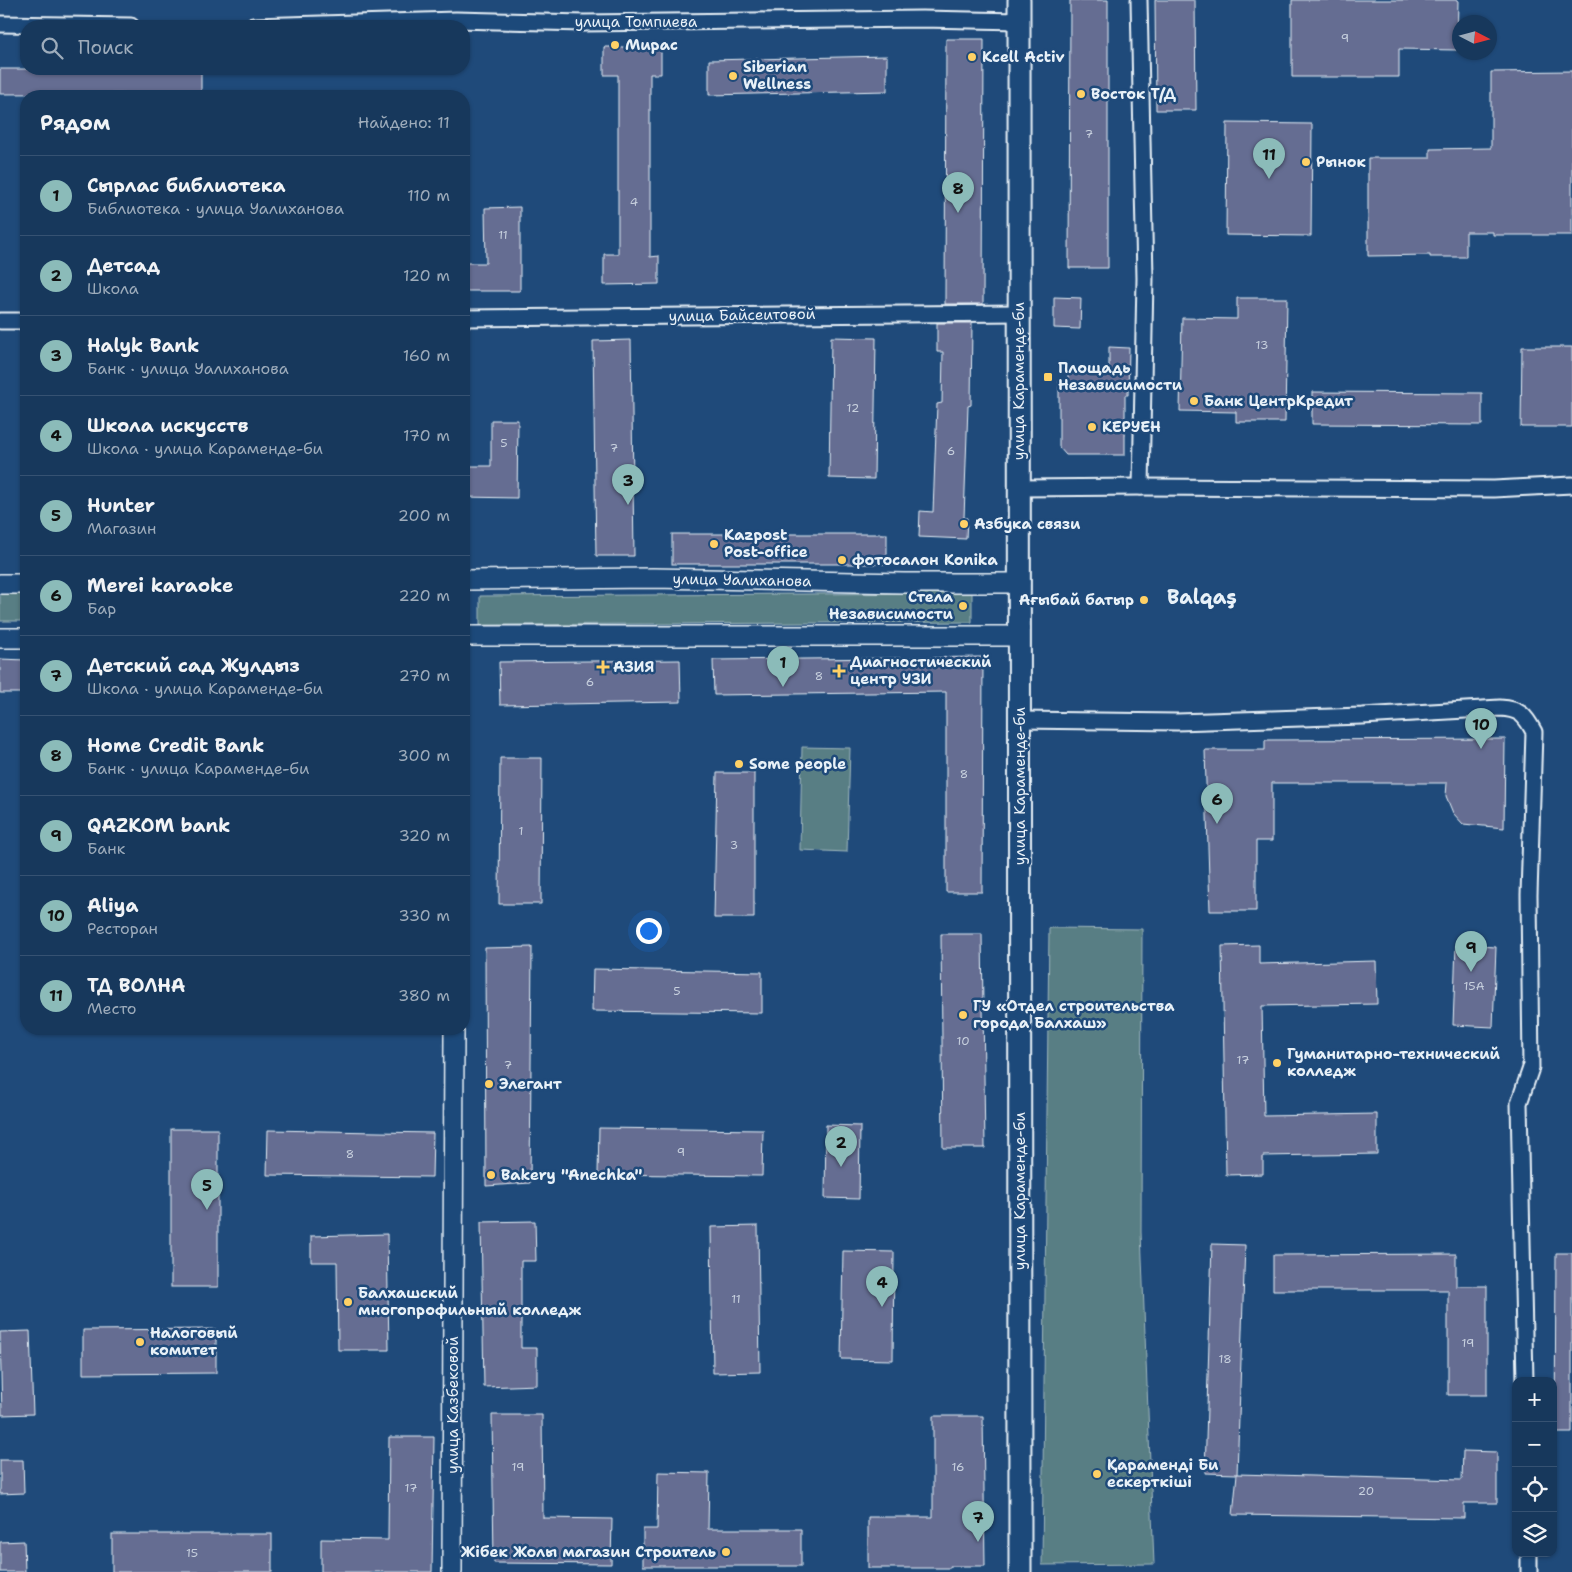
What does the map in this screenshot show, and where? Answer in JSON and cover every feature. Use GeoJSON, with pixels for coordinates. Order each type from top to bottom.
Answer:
{"type":"FeatureCollection","features":[{"type":"Feature","properties":{"kind":"main road","name":"улица Караменде-би"},"geometry":{"type":"LineString","coordinates":[[1019,0],[1020,1572]]}},
{"type":"Feature","properties":{"kind":"street"},"geometry":{"type":"LineString","coordinates":[[1139,0],[1145,278],[1141,487]]}},
{"type":"Feature","properties":{"kind":"street","name":"улица Томпиева"},"geometry":{"type":"LineString","coordinates":[[470,20],[584,23],[922,19],[1019,21]]}},
{"type":"Feature","properties":{"kind":"street"},"geometry":{"type":"LineString","coordinates":[[0,24],[20,24]]}},
{"type":"Feature","properties":{"kind":"street","name":"улица Байсеитовой"},"geometry":{"type":"LineString","coordinates":[[470,318],[1020,313]]}},
{"type":"Feature","properties":{"kind":"street"},"geometry":{"type":"LineString","coordinates":[[0,321],[20,321]]}},
{"type":"Feature","properties":{"kind":"street"},"geometry":{"type":"LineString","coordinates":[[1019,488],[1494,489],[1572,485]]}},
{"type":"Feature","properties":{"kind":"street","name":"улица Уалиханова"},"geometry":{"type":"LineString","coordinates":[[470,580],[653,578],[904,583],[1020,583]]}},
{"type":"Feature","properties":{"kind":"street"},"geometry":{"type":"LineString","coordinates":[[0,584],[20,584]]}},
{"type":"Feature","properties":{"kind":"street"},"geometry":{"type":"LineString","coordinates":[[470,636],[1020,636]]}},
{"type":"Feature","properties":{"kind":"street"},"geometry":{"type":"LineString","coordinates":[[0,638],[20,638]]}},
{"type":"Feature","properties":{"kind":"street"},"geometry":{"type":"LineString","coordinates":[[1020,720],[1177,722],[1362,716],[1500,708],[1513,708],[1526,718],[1534,732],[1529,895],[1531,1068],[1519,1103],[1525,1377]]}},
{"type":"Feature","properties":{"kind":"street","name":"улица Казбековой"},"geometry":{"type":"LineString","coordinates":[[452,1572],[454,1035]]}},
{"type":"Feature","properties":{"kind":"street"},"geometry":{"type":"LineString","coordinates":[[1529,1557],[1529,1572]]}},
{"type":"Feature","properties":{"kind":"green space"},"geometry":{"type":"Polygon","coordinates":[[[0,591],[20,591],[20,621],[0,621],[0,591]]]}},
{"type":"Feature","properties":{"kind":"green space"},"geometry":{"type":"Polygon","coordinates":[[[972,593],[972,622],[480,625],[480,596],[972,593]]]}},
{"type":"Feature","properties":{"kind":"green space"},"geometry":{"type":"Polygon","coordinates":[[[802,747],[850,748],[847,852],[800,850],[802,747]]]}},
{"type":"Feature","properties":{"kind":"green space"},"geometry":{"type":"Polygon","coordinates":[[[1049,928],[1142,929],[1141,1232],[1154,1564],[1042,1565],[1049,928]]]}},
{"type":"Feature","properties":{"kind":"building"},"geometry":{"type":"Polygon","coordinates":[[[1070,0],[1108,0],[1108,268],[1069,268],[1070,0]]]}},
{"type":"Feature","properties":{"kind":"building"},"geometry":{"type":"Polygon","coordinates":[[[1155,0],[1195,0],[1196,110],[1156,110],[1155,0]]]}},
{"type":"Feature","properties":{"kind":"building"},"geometry":{"type":"Polygon","coordinates":[[[1292,0],[1458,0],[1458,15],[1452,15],[1452,50],[1399,49],[1399,77],[1292,77],[1292,0]]]}},
{"type":"Feature","properties":{"kind":"building"},"geometry":{"type":"Polygon","coordinates":[[[946,39],[984,39],[983,304],[945,304],[946,39]]]}},
{"type":"Feature","properties":{"kind":"building"},"geometry":{"type":"Polygon","coordinates":[[[604,47],[661,47],[661,74],[650,74],[650,257],[659,256],[659,284],[604,285],[604,254],[618,254],[618,75],[604,75],[604,47]]]}},
{"type":"Feature","properties":{"kind":"building"},"geometry":{"type":"Polygon","coordinates":[[[887,56],[887,91],[709,95],[709,60],[887,56]]]}},
{"type":"Feature","properties":{"kind":"building"},"geometry":{"type":"Polygon","coordinates":[[[0,69],[20,69],[20,75],[201,75],[201,90],[20,90],[20,94],[0,94],[0,69]]]}},
{"type":"Feature","properties":{"kind":"building"},"geometry":{"type":"Polygon","coordinates":[[[1572,71],[1572,235],[1493,235],[1493,232],[1466,232],[1466,257],[1430,257],[1430,255],[1368,256],[1368,158],[1430,158],[1430,149],[1491,148],[1491,72],[1572,71]]]}},
{"type":"Feature","properties":{"kind":"building"},"geometry":{"type":"Polygon","coordinates":[[[1227,123],[1312,124],[1311,236],[1226,235],[1227,123]]]}},
{"type":"Feature","properties":{"kind":"building"},"geometry":{"type":"Polygon","coordinates":[[[520,207],[520,291],[470,291],[470,263],[486,263],[485,208],[520,207]]]}},
{"type":"Feature","properties":{"kind":"building"},"geometry":{"type":"Polygon","coordinates":[[[1054,297],[1081,298],[1080,329],[1054,328],[1054,297]]]}},
{"type":"Feature","properties":{"kind":"building"},"geometry":{"type":"Polygon","coordinates":[[[1237,298],[1287,298],[1285,422],[1236,422],[1236,412],[1180,411],[1182,318],[1237,319],[1237,298]]]}},
{"type":"Feature","properties":{"kind":"building"},"geometry":{"type":"Polygon","coordinates":[[[937,323],[972,323],[971,405],[968,406],[964,518],[967,518],[966,539],[919,537],[920,511],[933,512],[937,404],[942,403],[943,352],[937,352],[937,323]]]}},
{"type":"Feature","properties":{"kind":"building"},"geometry":{"type":"Polygon","coordinates":[[[831,337],[876,338],[874,479],[829,478],[831,337]]]}},
{"type":"Feature","properties":{"kind":"building"},"geometry":{"type":"Polygon","coordinates":[[[631,340],[634,556],[596,556],[593,341],[631,340]]]}},
{"type":"Feature","properties":{"kind":"building","name":"КЕРУЕН"},"geometry":{"type":"Polygon","coordinates":[[[1109,347],[1129,348],[1128,395],[1125,395],[1125,455],[1066,455],[1059,447],[1059,381],[1068,380],[1068,369],[1109,369],[1109,347]]]}},
{"type":"Feature","properties":{"kind":"building"},"geometry":{"type":"Polygon","coordinates":[[[1522,347],[1572,347],[1572,427],[1521,427],[1522,347]]]}},
{"type":"Feature","properties":{"kind":"building"},"geometry":{"type":"Polygon","coordinates":[[[1312,392],[1482,393],[1482,425],[1312,424],[1312,392]]]}},
{"type":"Feature","properties":{"kind":"building"},"geometry":{"type":"Polygon","coordinates":[[[491,420],[518,420],[517,498],[470,497],[470,466],[491,466],[491,420]]]}},
{"type":"Feature","properties":{"kind":"building"},"geometry":{"type":"Polygon","coordinates":[[[672,534],[887,534],[887,564],[672,564],[672,534]]]}},
{"type":"Feature","properties":{"kind":"building"},"geometry":{"type":"Polygon","coordinates":[[[983,657],[982,892],[946,892],[946,692],[714,695],[713,660],[983,657]]]}},
{"type":"Feature","properties":{"kind":"building"},"geometry":{"type":"Polygon","coordinates":[[[0,659],[20,660],[20,693],[0,693],[0,659]]]}},
{"type":"Feature","properties":{"kind":"building"},"geometry":{"type":"Polygon","coordinates":[[[680,660],[681,702],[500,705],[499,662],[680,660]]]}},
{"type":"Feature","properties":{"kind":"building"},"geometry":{"type":"Polygon","coordinates":[[[1505,739],[1504,828],[1463,824],[1453,813],[1446,796],[1447,783],[1272,783],[1272,841],[1256,841],[1256,911],[1210,911],[1205,750],[1265,750],[1265,740],[1505,739]]]}},
{"type":"Feature","properties":{"kind":"building"},"geometry":{"type":"Polygon","coordinates":[[[500,758],[542,758],[541,904],[499,904],[500,758]]]}},
{"type":"Feature","properties":{"kind":"building"},"geometry":{"type":"Polygon","coordinates":[[[717,773],[754,773],[754,918],[714,918],[717,773]]]}},
{"type":"Feature","properties":{"kind":"building"},"geometry":{"type":"Polygon","coordinates":[[[941,934],[982,934],[985,1148],[943,1148],[941,934]]]}},
{"type":"Feature","properties":{"kind":"building"},"geometry":{"type":"Polygon","coordinates":[[[1259,945],[1259,964],[1376,961],[1377,1004],[1262,1006],[1264,1116],[1377,1114],[1377,1154],[1263,1156],[1263,1174],[1226,1175],[1222,946],[1259,945]]]}},
{"type":"Feature","properties":{"kind":"building"},"geometry":{"type":"Polygon","coordinates":[[[1456,945],[1496,947],[1493,1027],[1453,1025],[1456,945]]]}},
{"type":"Feature","properties":{"kind":"building"},"geometry":{"type":"Polygon","coordinates":[[[532,947],[530,1183],[486,1186],[485,948],[532,947]]]}},
{"type":"Feature","properties":{"kind":"building"},"geometry":{"type":"Polygon","coordinates":[[[593,969],[762,972],[762,1013],[592,1011],[593,969]]]}},
{"type":"Feature","properties":{"kind":"building"},"geometry":{"type":"Polygon","coordinates":[[[826,1125],[860,1126],[859,1199],[825,1198],[826,1125]]]}},
{"type":"Feature","properties":{"kind":"building"},"geometry":{"type":"Polygon","coordinates":[[[599,1128],[763,1130],[762,1176],[598,1174],[599,1128]]]}},
{"type":"Feature","properties":{"kind":"building"},"geometry":{"type":"Polygon","coordinates":[[[171,1129],[218,1129],[218,1287],[171,1287],[171,1129]]]}},
{"type":"Feature","properties":{"kind":"building"},"geometry":{"type":"Polygon","coordinates":[[[268,1130],[433,1133],[432,1177],[267,1175],[268,1130]]]}},
{"type":"Feature","properties":{"kind":"building"},"geometry":{"type":"Polygon","coordinates":[[[535,1221],[536,1261],[521,1261],[521,1348],[537,1348],[537,1385],[484,1387],[481,1222],[535,1221]]]}},
{"type":"Feature","properties":{"kind":"building"},"geometry":{"type":"Polygon","coordinates":[[[758,1226],[760,1372],[713,1373],[711,1227],[758,1226]]]}},
{"type":"Feature","properties":{"kind":"building"},"geometry":{"type":"Polygon","coordinates":[[[387,1234],[389,1350],[338,1350],[337,1262],[311,1262],[311,1236],[387,1234]]]}},
{"type":"Feature","properties":{"kind":"building"},"geometry":{"type":"Polygon","coordinates":[[[1212,1244],[1245,1245],[1237,1474],[1205,1473],[1212,1244]]]}},
{"type":"Feature","properties":{"kind":"building"},"geometry":{"type":"Polygon","coordinates":[[[843,1251],[894,1252],[893,1360],[841,1359],[843,1251]]]}},
{"type":"Feature","properties":{"kind":"building"},"geometry":{"type":"Polygon","coordinates":[[[1556,1253],[1572,1253],[1572,1433],[1557,1433],[1557,1377],[1555,1377],[1556,1253]]]}},
{"type":"Feature","properties":{"kind":"building"},"geometry":{"type":"Polygon","coordinates":[[[1456,1254],[1456,1286],[1487,1286],[1487,1395],[1448,1395],[1448,1290],[1273,1290],[1273,1255],[1456,1254]]]}},
{"type":"Feature","properties":{"kind":"building"},"geometry":{"type":"Polygon","coordinates":[[[216,1329],[216,1373],[83,1374],[83,1330],[216,1329]]]}},
{"type":"Feature","properties":{"kind":"building"},"geometry":{"type":"Polygon","coordinates":[[[30,1331],[33,1414],[2,1415],[0,1332],[30,1331]]]}},
{"type":"Feature","properties":{"kind":"building"},"geometry":{"type":"Polygon","coordinates":[[[492,1415],[542,1415],[543,1518],[612,1519],[611,1564],[494,1563],[492,1415]]]}},
{"type":"Feature","properties":{"kind":"building"},"geometry":{"type":"Polygon","coordinates":[[[933,1416],[983,1416],[985,1566],[868,1568],[868,1517],[933,1517],[933,1416]]]}},
{"type":"Feature","properties":{"kind":"building"},"geometry":{"type":"Polygon","coordinates":[[[389,1437],[434,1437],[432,1572],[321,1572],[321,1539],[388,1540],[389,1437]]]}},
{"type":"Feature","properties":{"kind":"building"},"geometry":{"type":"Polygon","coordinates":[[[1463,1451],[1497,1452],[1497,1503],[1464,1503],[1464,1518],[1233,1515],[1237,1474],[1462,1480],[1463,1451]]]}},
{"type":"Feature","properties":{"kind":"building"},"geometry":{"type":"Polygon","coordinates":[[[0,1460],[23,1460],[24,1493],[0,1494],[0,1460]]]}},
{"type":"Feature","properties":{"kind":"building"},"geometry":{"type":"Polygon","coordinates":[[[658,1472],[709,1473],[708,1529],[801,1529],[801,1566],[643,1566],[643,1529],[657,1529],[658,1472]]]}},
{"type":"Feature","properties":{"kind":"building"},"geometry":{"type":"Polygon","coordinates":[[[112,1534],[272,1534],[272,1572],[112,1572],[112,1534]]]}},
{"type":"Feature","properties":{"kind":"building"},"geometry":{"type":"Polygon","coordinates":[[[24,1541],[25,1572],[0,1572],[0,1542],[24,1541]]]}},
{"type":"Feature","properties":{"kind":"place","name":"Мирас"},"geometry":{"type":"Point","coordinates":[615,45]}},
{"type":"Feature","properties":{"kind":"place","name":"Kcell Activ"},"geometry":{"type":"Point","coordinates":[972,57]}},
{"type":"Feature","properties":{"kind":"place","name":"Siberian Wellness"},"geometry":{"type":"Point","coordinates":[733,76]}},
{"type":"Feature","properties":{"kind":"place","name":"Восток Т/Д"},"geometry":{"type":"Point","coordinates":[1081,94]}},
{"type":"Feature","properties":{"kind":"place","name":"Рынок"},"geometry":{"type":"Point","coordinates":[1306,162]}},
{"type":"Feature","properties":{"kind":"place","name":"ТД ВОЛНА"},"geometry":{"type":"Point","coordinates":[1269,179]}},
{"type":"Feature","properties":{"kind":"place","name":"Home Credit Bank"},"geometry":{"type":"Point","coordinates":[958,213]}},
{"type":"Feature","properties":{"kind":"place","name":"Площадь Независимости"},"geometry":{"type":"Point","coordinates":[1048,377]}},
{"type":"Feature","properties":{"kind":"place","name":"Банк ЦентрКредит"},"geometry":{"type":"Point","coordinates":[1194,401]}},
{"type":"Feature","properties":{"kind":"place","name":"КЕРУЕН"},"geometry":{"type":"Point","coordinates":[1092,427]}},
{"type":"Feature","properties":{"kind":"place","name":"Halyk Bank"},"geometry":{"type":"Point","coordinates":[628,505]}},
{"type":"Feature","properties":{"kind":"place","name":"Азбука связи"},"geometry":{"type":"Point","coordinates":[964,524]}},
{"type":"Feature","properties":{"kind":"place","name":"Kazpost Post-office"},"geometry":{"type":"Point","coordinates":[714,544]}},
{"type":"Feature","properties":{"kind":"place","name":"фотосалон Konika"},"geometry":{"type":"Point","coordinates":[842,560]}},
{"type":"Feature","properties":{"kind":"place","name":"Ағыбай батыр"},"geometry":{"type":"Point","coordinates":[1144,600]}},
{"type":"Feature","properties":{"kind":"place","name":"Стела Независимости"},"geometry":{"type":"Point","coordinates":[963,606]}},
{"type":"Feature","properties":{"kind":"place","name":"АЗИЯ"},"geometry":{"type":"Point","coordinates":[603,667]}},
{"type":"Feature","properties":{"kind":"place","name":"Диагностический центр УЗИ"},"geometry":{"type":"Point","coordinates":[839,671]}},
{"type":"Feature","properties":{"kind":"place","name":"Сырлас библиотека"},"geometry":{"type":"Point","coordinates":[783,687]}},
{"type":"Feature","properties":{"kind":"place","name":"Aliya"},"geometry":{"type":"Point","coordinates":[1481,749]}},
{"type":"Feature","properties":{"kind":"place","name":"Some people"},"geometry":{"type":"Point","coordinates":[739,764]}},
{"type":"Feature","properties":{"kind":"place","name":"Merei karaoke"},"geometry":{"type":"Point","coordinates":[1217,824]}},
{"type":"Feature","properties":{"kind":"place","name":"QAZKOM bank"},"geometry":{"type":"Point","coordinates":[1471,972]}},
{"type":"Feature","properties":{"kind":"place","name":"ГУ «Отдел строительства города Балхаш»"},"geometry":{"type":"Point","coordinates":[963,1015]}},
{"type":"Feature","properties":{"kind":"place","name":"Гуманитарно-технический колледж"},"geometry":{"type":"Point","coordinates":[1277,1063]}},
{"type":"Feature","properties":{"kind":"place","name":"Элегант"},"geometry":{"type":"Point","coordinates":[489,1084]}},
{"type":"Feature","properties":{"kind":"place","name":"Детсад"},"geometry":{"type":"Point","coordinates":[841,1167]}},
{"type":"Feature","properties":{"kind":"place","name":"Bakery \"Anechka\""},"geometry":{"type":"Point","coordinates":[491,1175]}},
{"type":"Feature","properties":{"kind":"place","name":"Hunter"},"geometry":{"type":"Point","coordinates":[207,1210]}},
{"type":"Feature","properties":{"kind":"place","name":"Балхашский многопрофильный колледж"},"geometry":{"type":"Point","coordinates":[348,1302]}},
{"type":"Feature","properties":{"kind":"place","name":"Школа искусств"},"geometry":{"type":"Point","coordinates":[882,1307]}},
{"type":"Feature","properties":{"kind":"place","name":"Налоговый комитет"},"geometry":{"type":"Point","coordinates":[140,1342]}},
{"type":"Feature","properties":{"kind":"place","name":"Қараменді Би ескерткіші"},"geometry":{"type":"Point","coordinates":[1097,1474]}},
{"type":"Feature","properties":{"kind":"place","name":"Детский сад Жулдыз"},"geometry":{"type":"Point","coordinates":[978,1542]}},
{"type":"Feature","properties":{"kind":"place","name":"Жібек Жолы магазин Строитель"},"geometry":{"type":"Point","coordinates":[726,1552]}},
{"type":"Feature","properties":{"kind":"district","name":"Balqaş"},"geometry":{"type":"Point","coordinates":[1202,597]}}]}
